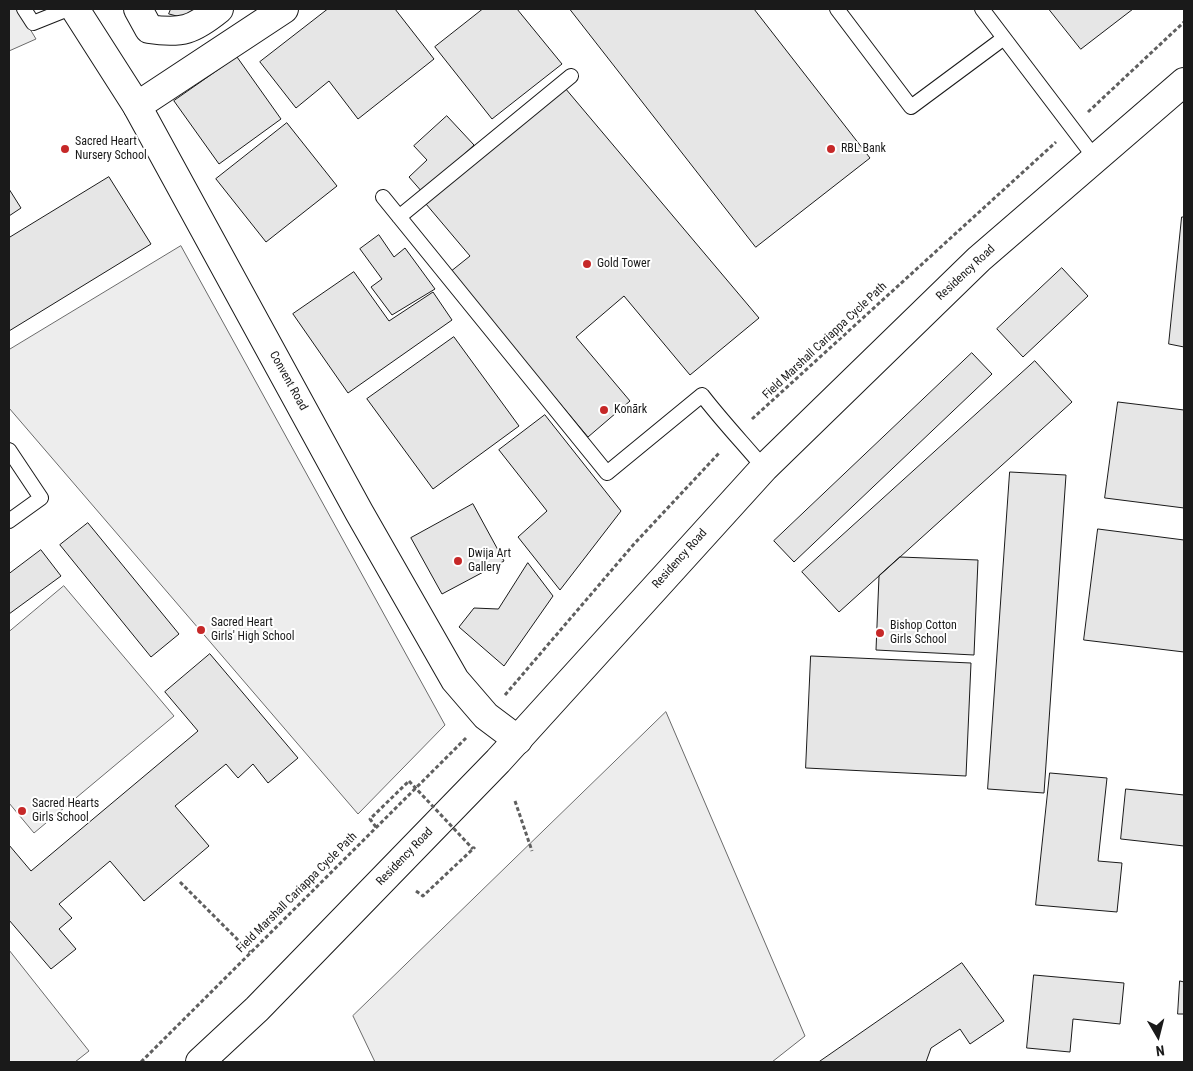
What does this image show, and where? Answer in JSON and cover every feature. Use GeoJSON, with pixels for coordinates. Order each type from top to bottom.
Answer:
{"type":"FeatureCollection","features":[{"type":"Feature","properties":{"kind":"main road","name":"Convent Road"},"geometry":{"type":"LineString","coordinates":[[75,9],[137,106],[359,512],[455,680],[486,716],[518,740]]}},
{"type":"Feature","properties":{"kind":"main road"},"geometry":{"type":"LineString","coordinates":[[138,9],[149,29],[173,32],[194,27],[219,9]]}},
{"type":"Feature","properties":{"kind":"main road"},"geometry":{"type":"LineString","coordinates":[[137,106],[284,9]]}},
{"type":"Feature","properties":{"kind":"main road","name":"Residency Road"},"geometry":{"type":"LineString","coordinates":[[200,1062],[259,1007],[518,740],[764,468],[979,259],[1184,82]]}},
{"type":"Feature","properties":{"kind":"lane"},"geometry":{"type":"LineString","coordinates":[[24,9],[33,23],[68,9]]}},
{"type":"Feature","properties":{"kind":"lane"},"geometry":{"type":"LineString","coordinates":[[837,9],[911,107],[1004,38]]}},
{"type":"Feature","properties":{"kind":"lane"},"geometry":{"type":"LineString","coordinates":[[982,9],[1095,158]]}},
{"type":"Feature","properties":{"kind":"lane"},"geometry":{"type":"LineString","coordinates":[[399,217],[571,76]]}},
{"type":"Feature","properties":{"kind":"lane"},"geometry":{"type":"LineString","coordinates":[[383,196],[606,473],[702,396],[726,427],[736,434],[764,468]]}},
{"type":"Feature","properties":{"kind":"lane"},"geometry":{"type":"LineString","coordinates":[[9,450],[41,498],[9,521]]}},
{"type":"Feature","properties":{"kind":"path","name":"Field Marshall Cariappa Cycle Path"},"geometry":{"type":"LineString","coordinates":[[503,698],[634,544],[736,434],[956,231],[1072,128],[1184,22]]}},
{"type":"Feature","properties":{"kind":"path","name":"Field Marshall Cariappa Cycle Path"},"geometry":{"type":"LineString","coordinates":[[140,1062],[466,738]]}},
{"type":"Feature","properties":{"kind":"path"},"geometry":{"type":"LineString","coordinates":[[376,826],[370,819],[409,781],[472,849],[423,896],[416,891]]}},
{"type":"Feature","properties":{"kind":"path"},"geometry":{"type":"LineString","coordinates":[[515,801],[532,851]]}},
{"type":"Feature","properties":{"kind":"path"},"geometry":{"type":"LineString","coordinates":[[180,882],[250,952]]}},
{"type":"Feature","properties":{"kind":"shaded area"},"geometry":{"type":"Polygon","coordinates":[[[9,9],[18,9],[36,39],[9,51],[9,9]]]}},
{"type":"Feature","properties":{"kind":"shaded area"},"geometry":{"type":"Polygon","coordinates":[[[181,246],[445,725],[358,814],[9,408],[9,350],[181,246]]]}},
{"type":"Feature","properties":{"kind":"shaded area"},"geometry":{"type":"Polygon","coordinates":[[[64,586],[174,716],[34,833],[9,803],[9,632],[64,586]]]}},
{"type":"Feature","properties":{"kind":"shaded area"},"geometry":{"type":"Polygon","coordinates":[[[666,712],[805,1036],[772,1062],[375,1062],[353,1016],[666,712]]]}},
{"type":"Feature","properties":{"kind":"shaded area"},"geometry":{"type":"Polygon","coordinates":[[[9,950],[89,1051],[75,1062],[9,1062],[9,950]]]}},
{"type":"Feature","properties":{"kind":"building"},"geometry":{"type":"Polygon","coordinates":[[[171,9],[195,9],[192,20],[169,14],[171,9]]]}},
{"type":"Feature","properties":{"kind":"building"},"geometry":{"type":"Polygon","coordinates":[[[328,9],[395,9],[434,59],[358,119],[329,81],[296,108],[260,62],[328,9]]]}},
{"type":"Feature","properties":{"kind":"building"},"geometry":{"type":"Polygon","coordinates":[[[483,9],[517,9],[562,64],[492,119],[435,47],[483,9]]]}},
{"type":"Feature","properties":{"kind":"building"},"geometry":{"type":"Polygon","coordinates":[[[570,9],[754,9],[870,158],[756,247],[570,9]]]}},
{"type":"Feature","properties":{"kind":"building"},"geometry":{"type":"Polygon","coordinates":[[[1049,9],[1133,9],[1081,49],[1049,9]]]}},
{"type":"Feature","properties":{"kind":"building"},"geometry":{"type":"Polygon","coordinates":[[[237,57],[281,119],[219,164],[174,101],[237,57]]]}},
{"type":"Feature","properties":{"kind":"building","name":"Gold Tower"},"geometry":{"type":"Polygon","coordinates":[[[565,88],[759,318],[690,375],[624,296],[576,337],[630,401],[588,437],[450,272],[470,256],[426,204],[565,88]]]}},
{"type":"Feature","properties":{"kind":"building"},"geometry":{"type":"Polygon","coordinates":[[[447,116],[474,145],[423,193],[409,177],[427,160],[414,146],[447,116]]]}},
{"type":"Feature","properties":{"kind":"building"},"geometry":{"type":"Polygon","coordinates":[[[287,123],[337,186],[266,242],[216,179],[287,123]]]}},
{"type":"Feature","properties":{"kind":"building"},"geometry":{"type":"Polygon","coordinates":[[[109,177],[151,244],[9,331],[9,238],[109,177]]]}},
{"type":"Feature","properties":{"kind":"building"},"geometry":{"type":"Polygon","coordinates":[[[9,189],[21,208],[9,216],[9,189]]]}},
{"type":"Feature","properties":{"kind":"building"},"geometry":{"type":"Polygon","coordinates":[[[1182,217],[1184,217],[1184,347],[1169,344],[1182,217]]]}},
{"type":"Feature","properties":{"kind":"building"},"geometry":{"type":"Polygon","coordinates":[[[379,235],[394,257],[405,248],[435,289],[392,315],[371,287],[382,279],[360,249],[379,235]]]}},
{"type":"Feature","properties":{"kind":"building"},"geometry":{"type":"Polygon","coordinates":[[[1062,268],[1088,296],[1023,357],[997,329],[1062,268]]]}},
{"type":"Feature","properties":{"kind":"building"},"geometry":{"type":"Polygon","coordinates":[[[354,272],[389,321],[433,292],[452,320],[348,393],[293,314],[354,272]]]}},
{"type":"Feature","properties":{"kind":"building"},"geometry":{"type":"Polygon","coordinates":[[[454,337],[519,426],[433,489],[367,399],[454,337]]]}},
{"type":"Feature","properties":{"kind":"building"},"geometry":{"type":"Polygon","coordinates":[[[972,353],[992,374],[794,562],[774,541],[972,353]]]}},
{"type":"Feature","properties":{"kind":"building"},"geometry":{"type":"Polygon","coordinates":[[[1035,361],[1072,402],[839,612],[802,572],[1035,361]]]}},
{"type":"Feature","properties":{"kind":"building"},"geometry":{"type":"Polygon","coordinates":[[[1118,402],[1184,410],[1184,508],[1105,498],[1118,402]]]}},
{"type":"Feature","properties":{"kind":"building"},"geometry":{"type":"Polygon","coordinates":[[[545,415],[621,511],[560,590],[518,537],[547,511],[499,450],[545,415]]]}},
{"type":"Feature","properties":{"kind":"building"},"geometry":{"type":"Polygon","coordinates":[[[1010,472],[1066,475],[1044,793],[988,789],[1010,472]]]}},
{"type":"Feature","properties":{"kind":"building"},"geometry":{"type":"Polygon","coordinates":[[[473,504],[504,561],[442,594],[411,538],[473,504]]]}},
{"type":"Feature","properties":{"kind":"building"},"geometry":{"type":"Polygon","coordinates":[[[88,523],[179,634],[151,657],[60,545],[88,523]]]}},
{"type":"Feature","properties":{"kind":"building"},"geometry":{"type":"Polygon","coordinates":[[[1098,529],[1184,540],[1184,652],[1084,640],[1098,529]]]}},
{"type":"Feature","properties":{"kind":"building"},"geometry":{"type":"Polygon","coordinates":[[[41,550],[61,576],[9,614],[9,574],[41,550]]]}},
{"type":"Feature","properties":{"kind":"building"},"geometry":{"type":"Polygon","coordinates":[[[900,557],[978,560],[974,655],[876,650],[879,576],[900,557]]]}},
{"type":"Feature","properties":{"kind":"building"},"geometry":{"type":"Polygon","coordinates":[[[528,563],[553,596],[504,666],[459,627],[474,608],[498,609],[528,563]]]}},
{"type":"Feature","properties":{"kind":"building"},"geometry":{"type":"Polygon","coordinates":[[[210,654],[298,758],[268,783],[253,764],[238,778],[226,764],[175,806],[209,846],[144,901],[110,861],[59,904],[72,918],[59,929],[76,949],[51,969],[9,920],[9,845],[31,871],[198,731],[165,692],[210,654]]]}},
{"type":"Feature","properties":{"kind":"building"},"geometry":{"type":"Polygon","coordinates":[[[811,656],[971,663],[966,776],[806,768],[811,656]]]}},
{"type":"Feature","properties":{"kind":"building"},"geometry":{"type":"Polygon","coordinates":[[[1050,773],[1107,778],[1098,861],[1122,863],[1117,912],[1036,905],[1050,773]]]}},
{"type":"Feature","properties":{"kind":"building"},"geometry":{"type":"Polygon","coordinates":[[[1126,789],[1184,795],[1184,846],[1121,839],[1126,789]]]}},
{"type":"Feature","properties":{"kind":"building"},"geometry":{"type":"Polygon","coordinates":[[[962,963],[1004,1021],[970,1044],[960,1029],[931,1048],[926,1062],[819,1062],[962,963]]]}},
{"type":"Feature","properties":{"kind":"building"},"geometry":{"type":"Polygon","coordinates":[[[1034,975],[1124,983],[1120,1024],[1073,1019],[1070,1052],[1027,1048],[1034,975]]]}},
{"type":"Feature","properties":{"kind":"building"},"geometry":{"type":"Polygon","coordinates":[[[1180,981],[1184,982],[1184,1014],[1178,1014],[1180,981]]]}},
{"type":"Feature","properties":{"kind":"place","name":"Sacred Heart Nursery School"},"geometry":{"type":"Point","coordinates":[65,149]}},
{"type":"Feature","properties":{"kind":"place","name":"RBL Bank"},"geometry":{"type":"Point","coordinates":[831,149]}},
{"type":"Feature","properties":{"kind":"place","name":"Gold Tower"},"geometry":{"type":"Point","coordinates":[587,264]}},
{"type":"Feature","properties":{"kind":"place","name":"Konārk"},"geometry":{"type":"Point","coordinates":[604,410]}},
{"type":"Feature","properties":{"kind":"place","name":"Dwija Art Gallery"},"geometry":{"type":"Point","coordinates":[458,561]}},
{"type":"Feature","properties":{"kind":"place","name":"Sacred Heart Girls' High School"},"geometry":{"type":"Point","coordinates":[201,630]}},
{"type":"Feature","properties":{"kind":"place","name":"Bishop Cotton Girls School"},"geometry":{"type":"Point","coordinates":[880,633]}},
{"type":"Feature","properties":{"kind":"place","name":"Sacred Hearts Girls School"},"geometry":{"type":"Point","coordinates":[22,811]}}]}
